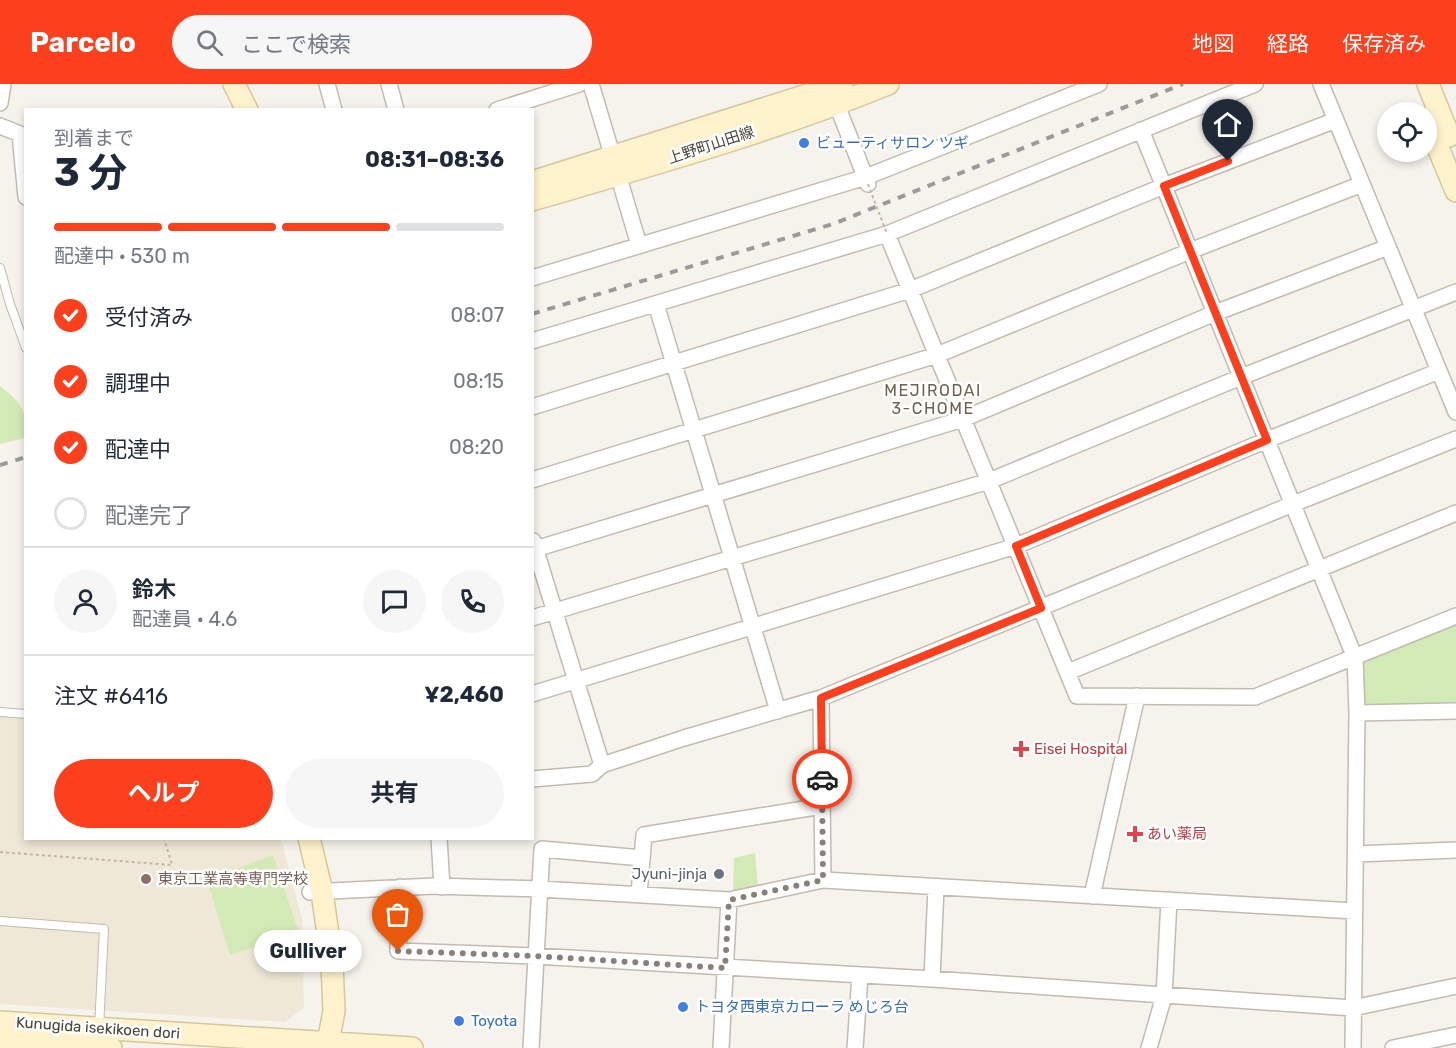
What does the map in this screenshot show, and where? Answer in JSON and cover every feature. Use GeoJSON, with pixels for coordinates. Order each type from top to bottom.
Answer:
{"type":"FeatureCollection","features":[{"type":"Feature","properties":{"kind":"street"},"geometry":{"type":"LineString","coordinates":[[0,103],[3,84]]}},
{"type":"Feature","properties":{"kind":"street"},"geometry":{"type":"LineString","coordinates":[[234,84],[246,108]]}},
{"type":"Feature","properties":{"kind":"street"},"geometry":{"type":"LineString","coordinates":[[327,84],[333,108]]}},
{"type":"Feature","properties":{"kind":"street"},"geometry":{"type":"LineString","coordinates":[[389,84],[395,108]]}},
{"type":"Feature","properties":{"kind":"street"},"geometry":{"type":"LineString","coordinates":[[502,108],[579,84]]}},
{"type":"Feature","properties":{"kind":"street"},"geometry":{"type":"LineString","coordinates":[[591,84],[639,245]]}},
{"type":"Feature","properties":{"kind":"street","name":"上野町山田線"},"geometry":{"type":"LineString","coordinates":[[534,199],[616,166],[764,119],[834,90],[888,84]]}},
{"type":"Feature","properties":{"kind":"street"},"geometry":{"type":"LineString","coordinates":[[534,277],[867,180],[1099,84]]}},
{"type":"Feature","properties":{"kind":"street"},"geometry":{"type":"LineString","coordinates":[[534,340],[887,234],[1255,84]]}},
{"type":"Feature","properties":{"kind":"street"},"geometry":{"type":"LineString","coordinates":[[1321,84],[1456,412]]}},
{"type":"Feature","properties":{"kind":"street"},"geometry":{"type":"LineString","coordinates":[[1413,84],[1420,102]]}},
{"type":"Feature","properties":{"kind":"street"},"geometry":{"type":"LineString","coordinates":[[1428,84],[1450,151],[1456,191]]}},
{"type":"Feature","properties":{"kind":"street"},"geometry":{"type":"LineString","coordinates":[[834,90],[867,180]]}},
{"type":"Feature","properties":{"kind":"street"},"geometry":{"type":"LineString","coordinates":[[534,407],[910,290],[1164,186],[1336,120]]}},
{"type":"Feature","properties":{"kind":"street"},"geometry":{"type":"LineString","coordinates":[[0,126],[20,134],[24,176]]}},
{"type":"Feature","properties":{"kind":"street"},"geometry":{"type":"LineString","coordinates":[[1141,130],[1355,658],[1357,713],[1353,1048]]}},
{"type":"Feature","properties":{"kind":"street"},"geometry":{"type":"LineString","coordinates":[[1437,133],[1450,151]]}},
{"type":"Feature","properties":{"kind":"street","name":"上野町山田線"},"geometry":{"type":"LineString","coordinates":[[534,182],[616,166]]}},
{"type":"Feature","properties":{"kind":"street"},"geometry":{"type":"LineString","coordinates":[[534,479],[937,355],[1190,251],[1362,184]]}},
{"type":"Feature","properties":{"kind":"street"},"geometry":{"type":"LineString","coordinates":[[887,234],[1077,696],[1255,697],[1456,616]]}},
{"type":"Feature","properties":{"kind":"street"},"geometry":{"type":"LineString","coordinates":[[534,547],[714,496],[963,419],[1215,313],[1388,247]]}},
{"type":"Feature","properties":{"kind":"street"},"geometry":{"type":"LineString","coordinates":[[534,617],[989,481],[1241,376],[1456,292]]}},
{"type":"Feature","properties":{"kind":"street"},"geometry":{"type":"LineString","coordinates":[[656,304],[778,711]]}},
{"type":"Feature","properties":{"kind":"street"},"geometry":{"type":"LineString","coordinates":[[534,693],[1016,546],[1267,440],[1439,371]]}},
{"type":"Feature","properties":{"kind":"street"},"geometry":{"type":"LineString","coordinates":[[534,779],[592,774],[602,765],[821,698],[1456,439]]}},
{"type":"Feature","properties":{"kind":"street"},"geometry":{"type":"LineString","coordinates":[[1068,672],[1456,513]]}},
{"type":"Feature","properties":{"kind":"street"},"geometry":{"type":"LineString","coordinates":[[534,550],[602,765]]}},
{"type":"Feature","properties":{"kind":"street"},"geometry":{"type":"LineString","coordinates":[[1092,896],[1137,696]]}},
{"type":"Feature","properties":{"kind":"street"},"geometry":{"type":"LineString","coordinates":[[821,698],[823,880]]}},
{"type":"Feature","properties":{"kind":"street"},"geometry":{"type":"LineString","coordinates":[[1357,713],[1456,711]]}},
{"type":"Feature","properties":{"kind":"street"},"geometry":{"type":"LineString","coordinates":[[639,894],[644,835],[822,806]]}},
{"type":"Feature","properties":{"kind":"street"},"geometry":{"type":"LineString","coordinates":[[298,840],[316,892]]}},
{"type":"Feature","properties":{"kind":"street"},"geometry":{"type":"LineString","coordinates":[[309,840],[316,892],[322,1011],[328,1045]]}},
{"type":"Feature","properties":{"kind":"street"},"geometry":{"type":"LineString","coordinates":[[439,840],[441,887]]}},
{"type":"Feature","properties":{"kind":"street"},"geometry":{"type":"LineString","coordinates":[[531,1048],[542,849],[642,858]]}},
{"type":"Feature","properties":{"kind":"street"},"geometry":{"type":"LineString","coordinates":[[1356,854],[1456,850],[1456,855]]}},
{"type":"Feature","properties":{"kind":"street"},"geometry":{"type":"LineString","coordinates":[[316,892],[441,887],[540,889],[729,900],[823,880],[1354,911]]}},
{"type":"Feature","properties":{"kind":"street"},"geometry":{"type":"LineString","coordinates":[[400,887],[398,951],[535,956],[932,979],[1353,1008],[1456,986]]}},
{"type":"Feature","properties":{"kind":"street"},"geometry":{"type":"LineString","coordinates":[[932,979],[936,887]]}},
{"type":"Feature","properties":{"kind":"street"},"geometry":{"type":"LineString","coordinates":[[721,1048],[729,900]]}},
{"type":"Feature","properties":{"kind":"street"},"geometry":{"type":"LineString","coordinates":[[1149,1048],[1164,996],[1168,900]]}},
{"type":"Feature","properties":{"kind":"street"},"geometry":{"type":"LineString","coordinates":[[855,1048],[860,975]]}},
{"type":"Feature","properties":{"kind":"street","name":"Kunugida isekikoen dori"},"geometry":{"type":"LineString","coordinates":[[0,1022],[328,1045],[412,1048]]}},
{"type":"Feature","properties":{"kind":"street"},"geometry":{"type":"LineString","coordinates":[[1393,1048],[1456,1035]]}},
{"type":"Feature","properties":{"kind":"street","name":"Kunugida isekikoen dori"},"geometry":{"type":"LineString","coordinates":[[0,1041],[111,1048]]}},
{"type":"Feature","properties":{"kind":"lane"},"geometry":{"type":"LineString","coordinates":[[0,268],[24,342]]}},
{"type":"Feature","properties":{"kind":"lane"},"geometry":{"type":"LineString","coordinates":[[0,712],[24,714]]}},
{"type":"Feature","properties":{"kind":"lane"},"geometry":{"type":"LineString","coordinates":[[0,921],[104,929],[99,1028]]}},
{"type":"Feature","properties":{"kind":"path"},"geometry":{"type":"LineString","coordinates":[[867,180],[887,234]]}},
{"type":"Feature","properties":{"kind":"path"},"geometry":{"type":"LineString","coordinates":[[0,852],[172,865],[165,840]]}},
{"type":"Feature","properties":{"kind":"shaded area","name":"東京工業高等専門学校"},"geometry":{"type":"Polygon","coordinates":[[[0,708],[24,709],[24,840],[281,840],[302,919],[304,1008],[285,1022],[0,1004],[0,708]]]}},
{"type":"Feature","properties":{"kind":"green space"},"geometry":{"type":"Polygon","coordinates":[[[0,386],[22,408],[24,438],[0,444],[0,386]]]}},
{"type":"Feature","properties":{"kind":"green space"},"geometry":{"type":"Polygon","coordinates":[[[1456,622],[1456,706],[1364,707],[1362,660],[1456,622]]]}},
{"type":"Feature","properties":{"kind":"green space"},"geometry":{"type":"Polygon","coordinates":[[[755,853],[758,887],[733,892],[734,858],[755,853]]]}},
{"type":"Feature","properties":{"kind":"green space"},"geometry":{"type":"Polygon","coordinates":[[[273,855],[299,933],[230,955],[207,880],[273,855]]]}},
{"type":"Feature","properties":{"kind":"railway"},"geometry":{"type":"LineString","coordinates":[[534,313],[833,224],[1183,84]]}},
{"type":"Feature","properties":{"kind":"railway"},"geometry":{"type":"LineString","coordinates":[[0,465],[24,458]]}},
{"type":"Feature","properties":{"kind":"way so far"},"geometry":{"type":"LineString","coordinates":[[398,951],[535,956],[725,968],[729,900],[823,880],[822,779]]}},
{"type":"Feature","properties":{"kind":"place","name":"ビューティサロン ツギ"},"geometry":{"type":"Point","coordinates":[804,143]}},
{"type":"Feature","properties":{"kind":"place","name":"Eisei Hospital"},"geometry":{"type":"Point","coordinates":[1021,749]}},
{"type":"Feature","properties":{"kind":"place","name":"あい薬局"},"geometry":{"type":"Point","coordinates":[1135,834]}},
{"type":"Feature","properties":{"kind":"place","name":"Jyuni-jinja"},"geometry":{"type":"Point","coordinates":[719,874]}},
{"type":"Feature","properties":{"kind":"place","name":"東京工業高等専門学校"},"geometry":{"type":"Point","coordinates":[146,879]}},
{"type":"Feature","properties":{"kind":"place","name":"Gulliver"},"geometry":{"type":"Point","coordinates":[398,951]}},
{"type":"Feature","properties":{"kind":"place","name":"トヨタ西東京カローラ めじろ台"},"geometry":{"type":"Point","coordinates":[683,1007]}},
{"type":"Feature","properties":{"kind":"place","name":"Toyota"},"geometry":{"type":"Point","coordinates":[459,1021]}},
{"type":"Feature","properties":{"kind":"district","name":"MEJIRODAI 3-CHOME"},"geometry":{"type":"Point","coordinates":[933,399]}},
{"type":"Feature","properties":{"kind":"route"},"geometry":{"type":"LineString","coordinates":[[822,779],[821,698],[1041,608],[1016,546],[1267,440],[1164,186],[1228,161]]}}]}
